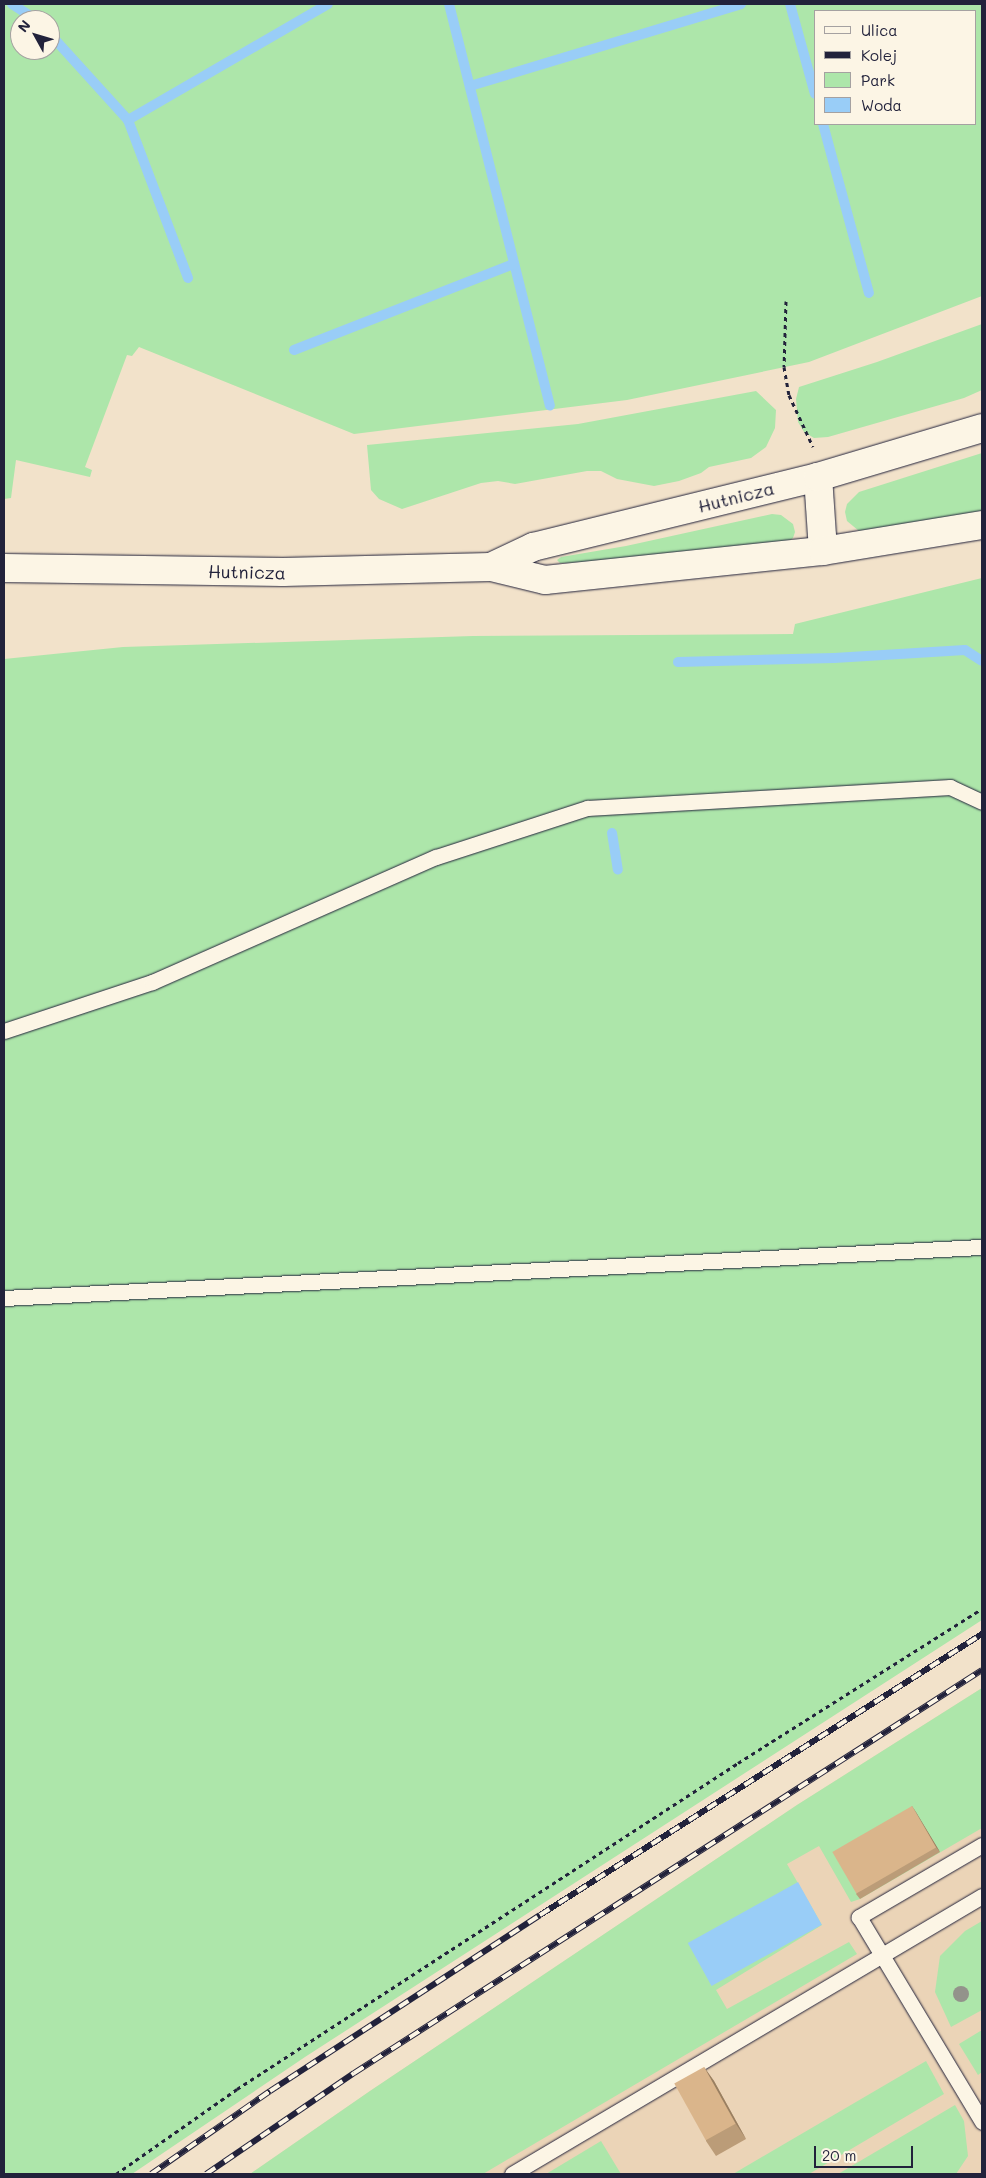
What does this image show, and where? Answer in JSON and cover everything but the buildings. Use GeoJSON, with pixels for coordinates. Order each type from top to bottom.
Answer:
{"type":"FeatureCollection","features":[{"type":"Feature","properties":{"kind":"main road","name":"Hutnicza"},"geometry":{"type":"LineString","coordinates":[[491,568],[533,547],[818,477],[982,428]]}},
{"type":"Feature","properties":{"kind":"main road"},"geometry":{"type":"LineString","coordinates":[[818,477],[823,551]]}},
{"type":"Feature","properties":{"kind":"main road","name":"Hutnicza"},"geometry":{"type":"LineString","coordinates":[[4,568],[283,572],[491,568],[545,580],[823,551],[982,525]]}},
{"type":"Feature","properties":{"kind":"lane"},"geometry":{"type":"LineString","coordinates":[[4,1031],[152,982],[436,857],[587,808],[950,787],[982,802]]}},
{"type":"Feature","properties":{"kind":"lane"},"geometry":{"type":"LineString","coordinates":[[4,1298],[982,1246]]}},
{"type":"Feature","properties":{"kind":"lane"},"geometry":{"type":"LineString","coordinates":[[982,1845],[859,1918],[982,2122]]}},
{"type":"Feature","properties":{"kind":"lane"},"geometry":{"type":"LineString","coordinates":[[512,2174],[982,1896]]}},
{"type":"Feature","properties":{"kind":"path"},"geometry":{"type":"LineString","coordinates":[[786,301],[784,367],[789,395],[812,442],[818,477]]}},
{"type":"Feature","properties":{"kind":"path"},"geometry":{"type":"LineString","coordinates":[[116,2174],[254,2078],[730,1769],[982,1609]]}},
{"type":"Feature","properties":{"kind":"shaded area"},"geometry":{"type":"Polygon","coordinates":[[[982,1688],[982,2174],[250,2174],[370,2091],[797,1805],[982,1688]]]}},
{"type":"Feature","properties":{"kind":"green space"},"geometry":{"type":"Polygon","coordinates":[[[4,4],[982,4],[982,296],[809,362],[627,400],[354,434],[139,347],[132,356],[127,355],[85,467],[92,470],[90,477],[16,460],[11,498],[4,499],[4,4]]]}},
{"type":"Feature","properties":{"kind":"green space"},"geometry":{"type":"Polygon","coordinates":[[[982,324],[982,390],[964,398],[828,437],[814,438],[804,432],[798,422],[796,399],[799,387],[877,362],[982,324]]]}},
{"type":"Feature","properties":{"kind":"green space"},"geometry":{"type":"Polygon","coordinates":[[[756,391],[776,410],[775,428],[766,447],[751,458],[709,467],[701,473],[679,481],[654,486],[617,479],[601,471],[587,471],[515,484],[498,481],[481,483],[402,509],[379,499],[371,490],[367,445],[578,424],[756,391]]]}},
{"type":"Feature","properties":{"kind":"green space"},"geometry":{"type":"Polygon","coordinates":[[[982,453],[982,511],[958,517],[859,531],[847,521],[845,512],[847,504],[859,492],[982,453]]]}},
{"type":"Feature","properties":{"kind":"green space"},"geometry":{"type":"Polygon","coordinates":[[[772,514],[781,515],[793,524],[795,532],[793,538],[787,543],[612,562],[560,563],[557,560],[561,557],[626,546],[772,514]]]}},
{"type":"Feature","properties":{"kind":"green space"},"geometry":{"type":"Polygon","coordinates":[[[982,578],[982,1620],[305,2057],[132,2174],[4,2174],[4,659],[123,647],[473,636],[793,634],[795,624],[982,578]]]}},
{"type":"Feature","properties":{"kind":"green space"},"geometry":{"type":"Polygon","coordinates":[[[982,1688],[982,1828],[860,1899],[851,1902],[819,1846],[787,1864],[822,1925],[716,1990],[727,2009],[849,1942],[857,1954],[483,2174],[250,2174],[370,2091],[797,1805],[982,1688]]]}},
{"type":"Feature","properties":{"kind":"green space"},"geometry":{"type":"Polygon","coordinates":[[[982,1921],[982,2010],[951,2027],[935,1992],[940,1956],[965,1931],[982,1921]]]}},
{"type":"Feature","properties":{"kind":"green space"},"geometry":{"type":"Polygon","coordinates":[[[982,2030],[982,2072],[978,2075],[959,2044],[982,2030]]]}},
{"type":"Feature","properties":{"kind":"green space"},"geometry":{"type":"Polygon","coordinates":[[[926,2061],[944,2094],[809,2174],[733,2174],[926,2061]]]}},
{"type":"Feature","properties":{"kind":"green space"},"geometry":{"type":"Polygon","coordinates":[[[955,2105],[964,2121],[968,2156],[956,2174],[838,2174],[955,2105]]]}},
{"type":"Feature","properties":{"kind":"green space"},"geometry":{"type":"Polygon","coordinates":[[[601,2141],[621,2174],[546,2174],[601,2141]]]}},
{"type":"Feature","properties":{"kind":"water"},"geometry":{"type":"Polygon","coordinates":[[[798,1882],[822,1925],[712,1986],[688,1943],[798,1882]]]}},
{"type":"Feature","properties":{"kind":"waterway"},"geometry":{"type":"LineString","coordinates":[[12,4],[21,10]]}},
{"type":"Feature","properties":{"kind":"waterway"},"geometry":{"type":"LineString","coordinates":[[128,120],[328,4]]}},
{"type":"Feature","properties":{"kind":"waterway"},"geometry":{"type":"LineString","coordinates":[[449,4],[550,406]]}},
{"type":"Feature","properties":{"kind":"waterway"},"geometry":{"type":"LineString","coordinates":[[470,86],[741,4]]}},
{"type":"Feature","properties":{"kind":"waterway"},"geometry":{"type":"LineString","coordinates":[[790,4],[814,90]]}},
{"type":"Feature","properties":{"kind":"waterway"},"geometry":{"type":"LineString","coordinates":[[60,45],[128,120],[188,278]]}},
{"type":"Feature","properties":{"kind":"waterway"},"geometry":{"type":"LineString","coordinates":[[823,125],[869,293]]}},
{"type":"Feature","properties":{"kind":"waterway"},"geometry":{"type":"LineString","coordinates":[[294,350],[514,264]]}},
{"type":"Feature","properties":{"kind":"waterway"},"geometry":{"type":"LineString","coordinates":[[678,662],[834,658],[965,650],[982,661]]}},
{"type":"Feature","properties":{"kind":"waterway"},"geometry":{"type":"LineString","coordinates":[[612,833],[618,870]]}},
{"type":"Feature","properties":{"kind":"railway"},"geometry":{"type":"LineString","coordinates":[[151,2174],[270,2091],[540,1915],[982,1634]]}},
{"type":"Feature","properties":{"kind":"railway"},"geometry":{"type":"LineString","coordinates":[[206,2174],[354,2073],[982,1670]]}}]}
